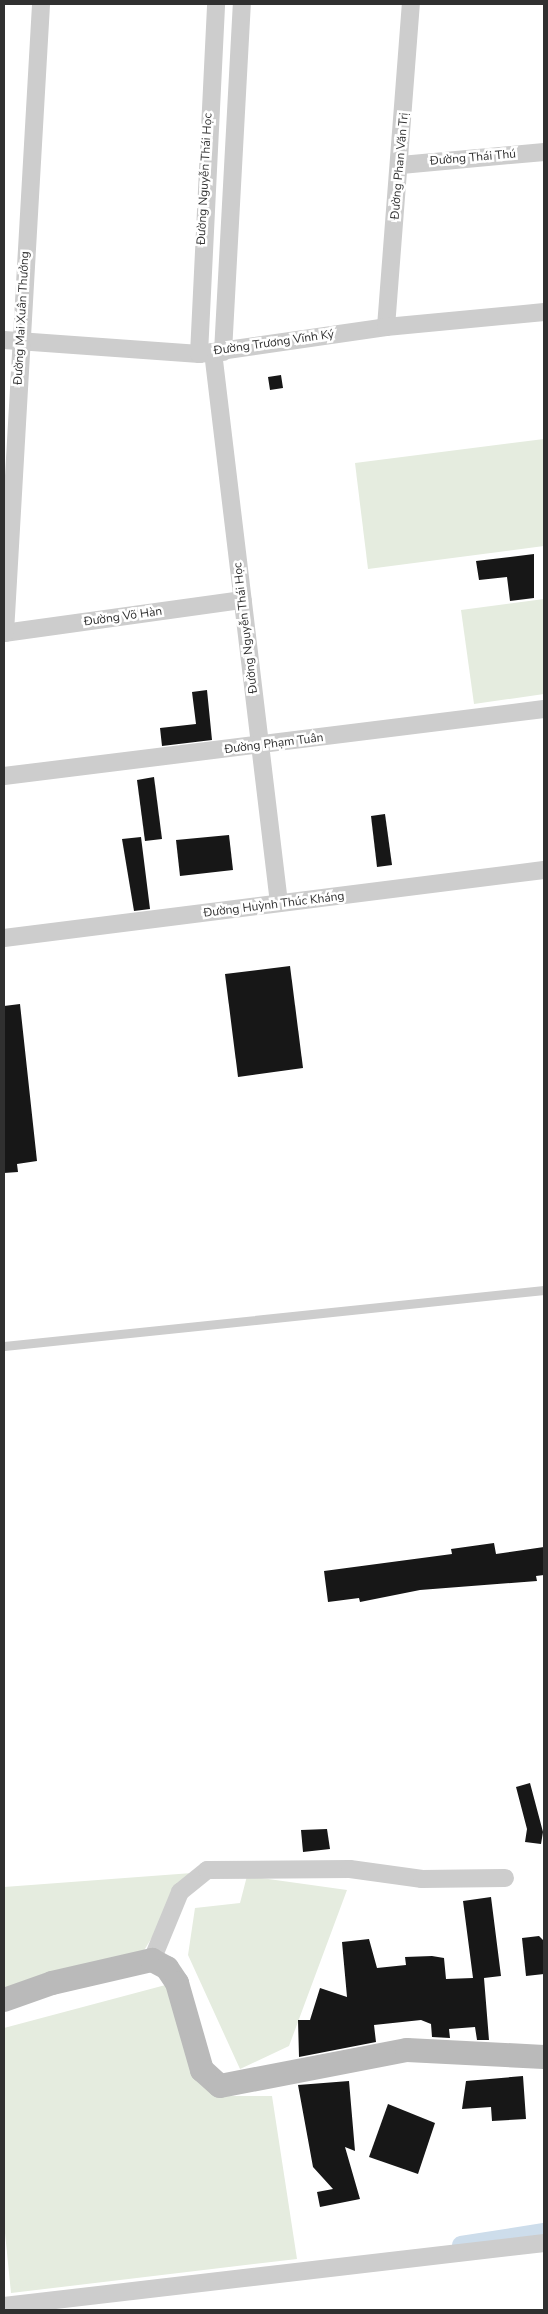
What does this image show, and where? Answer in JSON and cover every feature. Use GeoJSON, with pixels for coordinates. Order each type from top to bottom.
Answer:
{"type":"FeatureCollection","features":[{"type":"Feature","properties":{"kind":"street","name":"Đường Mai Xuân Thưởng"},"geometry":{"type":"LineString","coordinates":[[5,633],[12,341],[41,4]]}},
{"type":"Feature","properties":{"kind":"street","name":"Đường Nguyễn Thái Học"},"geometry":{"type":"LineString","coordinates":[[216,4],[212,352],[279,903]]}},
{"type":"Feature","properties":{"kind":"street","name":"Đường Nguyễn Thái Học"},"geometry":{"type":"LineString","coordinates":[[212,352],[242,4]]}},
{"type":"Feature","properties":{"kind":"street","name":"Đường Phan Văn Trị"},"geometry":{"type":"LineString","coordinates":[[386,327],[401,165],[411,4]]}},
{"type":"Feature","properties":{"kind":"street","name":"Đường Thái Thú"},"geometry":{"type":"LineString","coordinates":[[401,165],[544,152]]}},
{"type":"Feature","properties":{"kind":"street","name":"Đường Trương Vĩnh Ký"},"geometry":{"type":"LineString","coordinates":[[12,341],[212,352],[386,327],[544,312]]}},
{"type":"Feature","properties":{"kind":"street","name":"Đường Võ Hàn"},"geometry":{"type":"LineString","coordinates":[[5,633],[243,600]]}},
{"type":"Feature","properties":{"kind":"street","name":"Đường Phạm Tuân"},"geometry":{"type":"LineString","coordinates":[[4,776],[260,746],[544,708]]}},
{"type":"Feature","properties":{"kind":"street","name":"Đường Huỳnh Thúc Kháng"},"geometry":{"type":"LineString","coordinates":[[4,938],[544,870]]}},
{"type":"Feature","properties":{"kind":"street"},"geometry":{"type":"LineString","coordinates":[[152,1960],[180,1892],[207,1870],[350,1869],[422,1879],[506,1878]]}},
{"type":"Feature","properties":{"kind":"street"},"geometry":{"type":"LineString","coordinates":[[4,2000],[52,1983],[152,1960],[167,1968],[177,1983],[202,2070],[220,2086],[407,2050],[544,2057]]}},
{"type":"Feature","properties":{"kind":"street"},"geometry":{"type":"LineString","coordinates":[[4,2306],[544,2243]]}},
{"type":"Feature","properties":{"kind":"lane"},"geometry":{"type":"LineString","coordinates":[[4,1346],[544,1290]]}},
{"type":"Feature","properties":{"kind":"shaded area"},"geometry":{"type":"Polygon","coordinates":[[[544,439],[544,546],[368,569],[355,463],[544,439]]]}},
{"type":"Feature","properties":{"kind":"shaded area"},"geometry":{"type":"Polygon","coordinates":[[[544,599],[544,694],[474,704],[461,610],[544,599]]]}},
{"type":"Feature","properties":{"kind":"shaded area"},"geometry":{"type":"Polygon","coordinates":[[[192,1873],[143,1952],[4,1995],[4,1887],[192,1873]]]}},
{"type":"Feature","properties":{"kind":"shaded area"},"geometry":{"type":"Polygon","coordinates":[[[247,1876],[347,1890],[289,2046],[240,2069],[188,1955],[195,1908],[240,1903],[247,1876]]]}},
{"type":"Feature","properties":{"kind":"shaded area"},"geometry":{"type":"Polygon","coordinates":[[[173,1983],[213,2096],[272,2096],[297,2259],[11,2293],[4,2223],[4,2028],[173,1983]]]}},
{"type":"Feature","properties":{"kind":"building"},"geometry":{"type":"Polygon","coordinates":[[[281,375],[283,388],[270,390],[268,377],[281,375]]]}},
{"type":"Feature","properties":{"kind":"building"},"geometry":{"type":"Polygon","coordinates":[[[534,554],[534,598],[510,601],[507,577],[479,580],[476,561],[534,554]]]}},
{"type":"Feature","properties":{"kind":"building"},"geometry":{"type":"Polygon","coordinates":[[[207,690],[212,740],[162,746],[160,728],[196,724],[192,692],[207,690]]]}},
{"type":"Feature","properties":{"kind":"building"},"geometry":{"type":"Polygon","coordinates":[[[154,777],[162,839],[145,841],[137,780],[154,777]]]}},
{"type":"Feature","properties":{"kind":"building"},"geometry":{"type":"Polygon","coordinates":[[[385,814],[392,865],[377,867],[371,816],[385,814]]]}},
{"type":"Feature","properties":{"kind":"building"},"geometry":{"type":"Polygon","coordinates":[[[229,835],[233,870],[180,876],[176,840],[229,835]]]}},
{"type":"Feature","properties":{"kind":"building"},"geometry":{"type":"Polygon","coordinates":[[[141,837],[150,909],[134,911],[122,839],[141,837]]]}},
{"type":"Feature","properties":{"kind":"building"},"geometry":{"type":"Polygon","coordinates":[[[290,966],[303,1068],[238,1077],[225,974],[290,966]]]}},
{"type":"Feature","properties":{"kind":"building"},"geometry":{"type":"Polygon","coordinates":[[[20,1004],[37,1161],[17,1164],[18,1172],[4,1173],[4,1006],[20,1004]]]}},
{"type":"Feature","properties":{"kind":"building"},"geometry":{"type":"Polygon","coordinates":[[[494,1543],[496,1554],[544,1547],[544,1575],[536,1576],[537,1581],[420,1590],[360,1602],[359,1598],[328,1602],[324,1571],[452,1554],[451,1549],[494,1543]]]}},
{"type":"Feature","properties":{"kind":"building"},"geometry":{"type":"Polygon","coordinates":[[[530,1783],[543,1832],[541,1844],[525,1842],[527,1829],[516,1787],[530,1783]]]}},
{"type":"Feature","properties":{"kind":"building"},"geometry":{"type":"Polygon","coordinates":[[[327,1829],[330,1849],[303,1852],[301,1830],[327,1829]]]}},
{"type":"Feature","properties":{"kind":"building"},"geometry":{"type":"Polygon","coordinates":[[[491,1897],[501,1976],[484,1978],[489,2040],[477,2040],[475,2027],[449,2029],[450,2038],[432,2037],[431,2024],[421,2020],[374,2025],[376,2042],[299,2057],[298,2020],[310,2020],[320,1988],[347,1997],[342,1942],[369,1939],[377,1968],[406,1965],[405,1957],[432,1956],[444,1958],[446,1979],[473,1978],[463,1901],[491,1897]]]}},
{"type":"Feature","properties":{"kind":"building"},"geometry":{"type":"Polygon","coordinates":[[[539,1936],[544,1941],[544,1974],[526,1976],[522,1938],[539,1936]]]}},
{"type":"Feature","properties":{"kind":"building"},"geometry":{"type":"Polygon","coordinates":[[[523,2076],[526,2119],[492,2121],[491,2107],[462,2109],[466,2081],[523,2076]]]}},
{"type":"Feature","properties":{"kind":"building"},"geometry":{"type":"Polygon","coordinates":[[[349,2081],[355,2151],[345,2147],[360,2199],[320,2207],[317,2192],[333,2189],[313,2167],[298,2085],[349,2081]]]}},
{"type":"Feature","properties":{"kind":"building"},"geometry":{"type":"Polygon","coordinates":[[[388,2104],[435,2123],[418,2174],[369,2157],[388,2104]]]}},
{"type":"Feature","properties":{"kind":"waterway"},"geometry":{"type":"LineString","coordinates":[[461,2245],[544,2232]]}}]}
